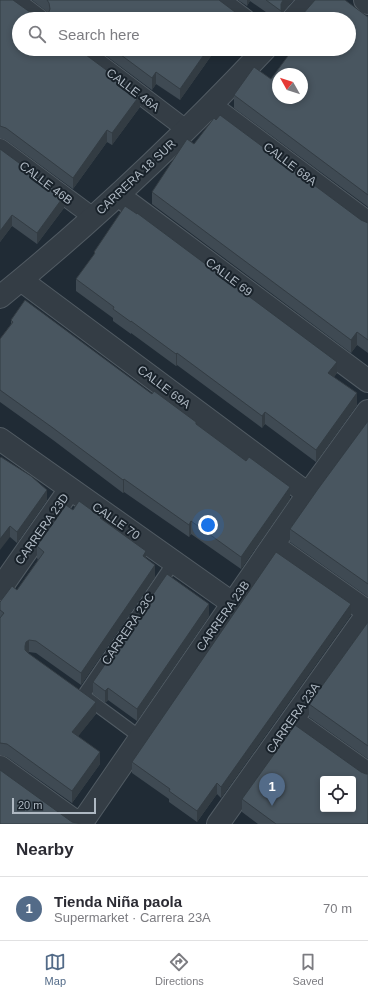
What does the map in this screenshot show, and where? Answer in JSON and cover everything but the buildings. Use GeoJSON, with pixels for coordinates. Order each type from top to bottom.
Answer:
{"type":"FeatureCollection","features":[{"type":"Feature","properties":{"kind":"street"},"geometry":{"type":"LineString","coordinates":[[15,0],[31,12]]}},
{"type":"Feature","properties":{"kind":"street"},"geometry":{"type":"LineString","coordinates":[[221,0],[237,12]]}},
{"type":"Feature","properties":{"kind":"street"},"geometry":{"type":"LineString","coordinates":[[299,12],[310,0]]}},
{"type":"Feature","properties":{"kind":"street"},"geometry":{"type":"LineString","coordinates":[[365,0],[368,3]]}},
{"type":"Feature","properties":{"kind":"street","name":"CALLE 46A"},"geometry":{"type":"LineString","coordinates":[[89,56],[187,130]]}},
{"type":"Feature","properties":{"kind":"street","name":"CARRERA 18 SUR"},"geometry":{"type":"LineString","coordinates":[[0,297],[118,195],[212,106],[259,56]]}},
{"type":"Feature","properties":{"kind":"street","name":"CALLE 68A"},"geometry":{"type":"LineString","coordinates":[[212,106],[368,223]]}},
{"type":"Feature","properties":{"kind":"street","name":"CALLE 46B"},"geometry":{"type":"LineString","coordinates":[[0,148],[93,217]]}},
{"type":"Feature","properties":{"kind":"street","name":"CALLE 69"},"geometry":{"type":"LineString","coordinates":[[118,195],[368,381]]}},
{"type":"Feature","properties":{"kind":"street","name":"CALLE 69A"},"geometry":{"type":"LineString","coordinates":[[21,280],[308,494]]}},
{"type":"Feature","properties":{"kind":"street","name":"CARRERA 23B"},"geometry":{"type":"LineString","coordinates":[[80,824],[308,494],[368,411]]}},
{"type":"Feature","properties":{"kind":"street","name":"CALLE 70"},"geometry":{"type":"LineString","coordinates":[[0,439],[232,603]]}},
{"type":"Feature","properties":{"kind":"street","name":"CARRERA 23D"},"geometry":{"type":"LineString","coordinates":[[0,589],[70,489]]}},
{"type":"Feature","properties":{"kind":"street"},"geometry":{"type":"LineString","coordinates":[[273,545],[368,613]]}},
{"type":"Feature","properties":{"kind":"street","name":"CARRERA 23A"},"geometry":{"type":"LineString","coordinates":[[218,824],[368,613]]}},
{"type":"Feature","properties":{"kind":"street"},"geometry":{"type":"LineString","coordinates":[[292,720],[368,774]]}},
{"type":"Feature","properties":{"kind":"street"},"geometry":{"type":"LineString","coordinates":[[0,768],[80,824]]}},
{"type":"Feature","properties":{"kind":"lane","name":"CARRERA 23C"},"geometry":{"type":"LineString","coordinates":[[83,696],[174,562]]}},
{"type":"Feature","properties":{"kind":"lane"},"geometry":{"type":"LineString","coordinates":[[70,686],[140,737]]}},
{"type":"Feature","properties":{"kind":"place","name":"Tienda Niña paola"},"geometry":{"type":"Point","coordinates":[272,806]}}]}
